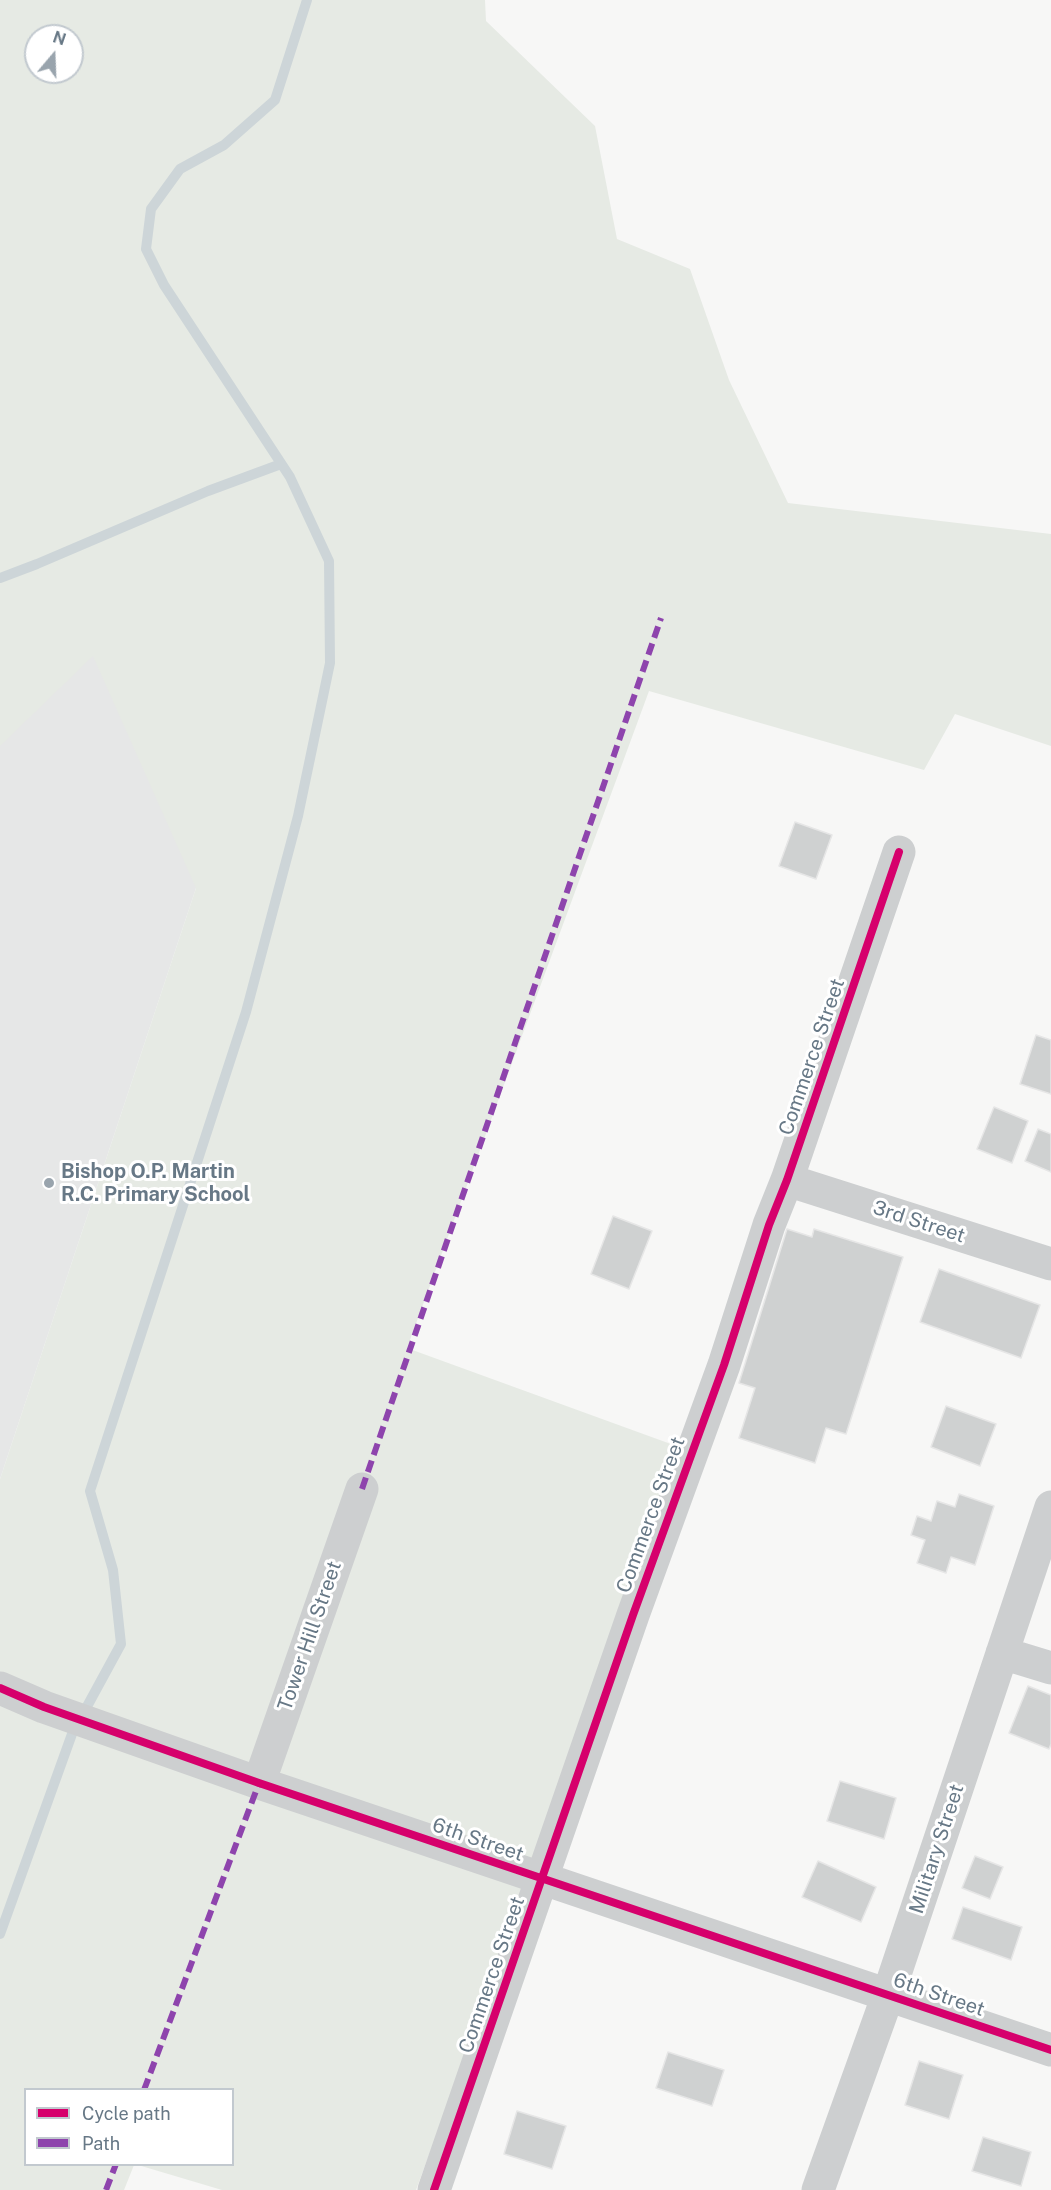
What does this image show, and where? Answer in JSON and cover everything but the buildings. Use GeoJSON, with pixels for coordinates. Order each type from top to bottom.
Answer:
{"type":"FeatureCollection","features":[{"type":"Feature","properties":{"kind":"street","name":"Commerce Street"},"geometry":{"type":"LineString","coordinates":[[434,2190],[633,1615],[724,1365],[769,1225],[787,1180],[899,852]]}},
{"type":"Feature","properties":{"kind":"street","name":"3rd Street"},"geometry":{"type":"LineString","coordinates":[[787,1180],[1051,1264]]}},
{"type":"Feature","properties":{"kind":"street","name":"Tower Hill Street"},"geometry":{"type":"LineString","coordinates":[[259,1783],[362,1489]]}},
{"type":"Feature","properties":{"kind":"street","name":"Military Street"},"geometry":{"type":"LineString","coordinates":[[818,2190],[888,1995],[1051,1507]]}},
{"type":"Feature","properties":{"kind":"street"},"geometry":{"type":"LineString","coordinates":[[1002,1653],[1051,1668]]}},
{"type":"Feature","properties":{"kind":"street","name":"6th Street"},"geometry":{"type":"LineString","coordinates":[[0,1688],[44,1707],[259,1783],[1051,2050]]}},
{"type":"Feature","properties":{"kind":"shaded area"},"geometry":{"type":"Polygon","coordinates":[[[0,0],[485,0],[486,21],[595,126],[617,239],[690,269],[729,380],[788,503],[1051,534],[1051,746],[955,714],[924,770],[649,691],[407,1348],[690,1451],[416,2190],[222,2190],[141,2166],[234,2166],[234,2088],[24,2088],[24,2166],[134,2166],[124,2190],[0,2190],[0,1479],[196,888],[93,656],[0,746],[0,0]]]}},
{"type":"Feature","properties":{"kind":"shaded area","name":"Bishop O.P. Martin R.C. Primary School"},"geometry":{"type":"Polygon","coordinates":[[[319,508],[196,888],[0,1479],[0,517],[319,508]]]}},
{"type":"Feature","properties":{"kind":"waterway"},"geometry":{"type":"LineString","coordinates":[[0,1934],[72,1734],[121,1644],[113,1570],[90,1491],[246,1012],[298,816],[330,663],[329,561],[290,477],[164,285],[146,249],[151,209],[180,169],[224,145],[275,100],[307,0]]}},
{"type":"Feature","properties":{"kind":"waterway"},"geometry":{"type":"LineString","coordinates":[[0,578],[208,491],[281,464]]}},
{"type":"Feature","properties":{"kind":"marked path"},"geometry":{"type":"LineString","coordinates":[[362,1489],[661,618]]}},
{"type":"Feature","properties":{"kind":"marked path"},"geometry":{"type":"LineString","coordinates":[[145,2088],[259,1783]]}},
{"type":"Feature","properties":{"kind":"marked path"},"geometry":{"type":"LineString","coordinates":[[106,2190],[115,2166]]}},
{"type":"Feature","properties":{"kind":"cycle path"},"geometry":{"type":"LineString","coordinates":[[434,2190],[633,1615],[724,1365],[769,1225],[787,1180],[899,852]]}},
{"type":"Feature","properties":{"kind":"cycle path"},"geometry":{"type":"LineString","coordinates":[[0,1688],[44,1707],[259,1783],[1051,2050]]}},
{"type":"Feature","properties":{"kind":"place","name":"Bishop O.P. Martin R.C. Primary School"},"geometry":{"type":"Point","coordinates":[49,1183]}}]}
